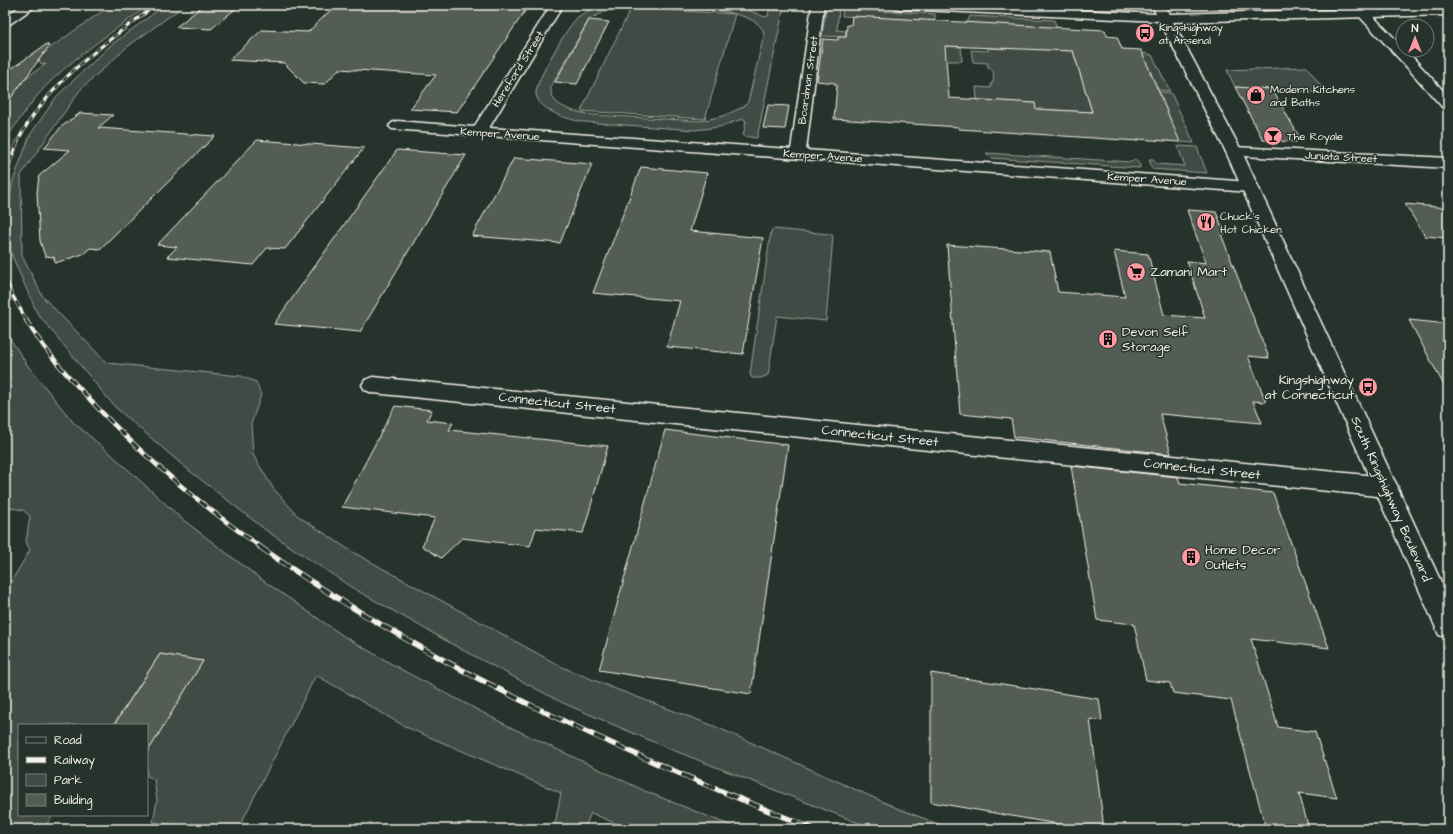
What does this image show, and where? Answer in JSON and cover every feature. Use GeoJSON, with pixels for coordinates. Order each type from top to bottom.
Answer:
{"type":"FeatureCollection","features":[{"type":"Feature","properties":{"kind":"street"},"geometry":{"type":"LineString","coordinates":[[5,21],[31,5]]}},
{"type":"Feature","properties":{"kind":"street","name":"Hereford Street"},"geometry":{"type":"LineString","coordinates":[[479,132],[557,5]]}},
{"type":"Feature","properties":{"kind":"street","name":"Boardman Street"},"geometry":{"type":"LineString","coordinates":[[798,154],[818,5]]}},
{"type":"Feature","properties":{"kind":"street"},"geometry":{"type":"LineString","coordinates":[[899,5],[1161,11],[1254,16],[1448,11]]}},
{"type":"Feature","properties":{"kind":"street"},"geometry":{"type":"LineString","coordinates":[[1188,5],[1216,12],[1254,16]]}},
{"type":"Feature","properties":{"kind":"street","name":"South Kingshighway Boulevard"},"geometry":{"type":"LineString","coordinates":[[1161,11],[1234,152],[1448,626]]}},
{"type":"Feature","properties":{"kind":"street"},"geometry":{"type":"LineString","coordinates":[[1363,13],[1410,62],[1448,105]]}},
{"type":"Feature","properties":{"kind":"street","name":"Kemper Avenue"},"geometry":{"type":"LineString","coordinates":[[397,126],[1250,187]]}},
{"type":"Feature","properties":{"kind":"street","name":"Juniata Street"},"geometry":{"type":"LineString","coordinates":[[1234,152],[1448,163]]}},
{"type":"Feature","properties":{"kind":"street","name":"Connecticut Street"},"geometry":{"type":"LineString","coordinates":[[373,385],[1386,487]]}},
{"type":"Feature","properties":{"kind":"green space"},"geometry":{"type":"Polygon","coordinates":[[[111,5],[149,5],[87,50],[52,80],[32,102],[5,141],[5,103],[17,89],[11,88],[46,64],[40,63],[39,59],[50,48],[111,5]]]}},
{"type":"Feature","properties":{"kind":"green space"},"geometry":{"type":"Polygon","coordinates":[[[165,5],[185,5],[127,47],[80,90],[21,175],[22,256],[43,297],[107,363],[241,376],[256,382],[261,395],[251,424],[253,455],[273,488],[298,516],[351,551],[562,667],[714,726],[899,809],[952,829],[874,829],[670,749],[563,703],[459,648],[351,587],[267,531],[186,468],[115,407],[37,313],[12,256],[7,223],[12,184],[30,135],[57,96],[111,45],[165,5]]]}},
{"type":"Feature","properties":{"kind":"green space"},"geometry":{"type":"Polygon","coordinates":[[[606,5],[726,6],[748,10],[765,17],[768,16],[769,10],[783,11],[757,138],[743,136],[746,121],[743,119],[719,127],[695,130],[584,122],[563,117],[549,110],[543,105],[538,100],[536,94],[540,78],[567,30],[578,17],[595,8],[606,5]],[[644,6],[620,8],[607,11],[589,19],[551,87],[554,100],[565,108],[593,115],[701,121],[723,116],[743,107],[748,102],[764,35],[759,25],[748,18],[731,13],[692,8],[644,6]]]}},
{"type":"Feature","properties":{"kind":"green space"},"geometry":{"type":"Polygon","coordinates":[[[1195,5],[1415,5],[1236,10],[1217,9],[1195,5]]]}},
{"type":"Feature","properties":{"kind":"green space"},"geometry":{"type":"Polygon","coordinates":[[[631,8],[735,14],[705,119],[581,111],[631,8]]]}},
{"type":"Feature","properties":{"kind":"green space"},"geometry":{"type":"Polygon","coordinates":[[[826,8],[839,9],[837,30],[846,31],[845,37],[822,36],[826,8]]]}},
{"type":"Feature","properties":{"kind":"green space"},"geometry":{"type":"Polygon","coordinates":[[[843,9],[935,14],[935,21],[842,16],[843,9]]]}},
{"type":"Feature","properties":{"kind":"green space"},"geometry":{"type":"Polygon","coordinates":[[[970,16],[1054,20],[1057,28],[967,23],[970,16]]]}},
{"type":"Feature","properties":{"kind":"green space"},"geometry":{"type":"Polygon","coordinates":[[[941,46],[961,47],[962,61],[946,61],[941,46]]]}},
{"type":"Feature","properties":{"kind":"green space"},"geometry":{"type":"Polygon","coordinates":[[[1007,47],[1073,51],[1092,112],[1036,109],[1035,103],[977,100],[976,87],[991,88],[994,75],[991,68],[988,68],[988,63],[973,62],[971,50],[988,51],[988,48],[1007,49],[1007,47]]]}},
{"type":"Feature","properties":{"kind":"green space"},"geometry":{"type":"Polygon","coordinates":[[[1142,53],[1152,55],[1170,91],[1158,90],[1142,53]]]}},
{"type":"Feature","properties":{"kind":"green space"},"geometry":{"type":"Polygon","coordinates":[[[1307,67],[1326,93],[1235,87],[1227,70],[1307,67]]]}},
{"type":"Feature","properties":{"kind":"green space"},"geometry":{"type":"Polygon","coordinates":[[[1159,92],[1171,93],[1194,143],[1179,142],[1159,92]]]}},
{"type":"Feature","properties":{"kind":"green space"},"geometry":{"type":"Polygon","coordinates":[[[1178,147],[1197,147],[1207,173],[1152,169],[1149,159],[1153,159],[1157,164],[1185,166],[1178,147]]]}},
{"type":"Feature","properties":{"kind":"green space"},"geometry":{"type":"Polygon","coordinates":[[[986,153],[1131,162],[1135,159],[1140,165],[1140,168],[991,158],[986,153]]]}},
{"type":"Feature","properties":{"kind":"green space"},"geometry":{"type":"Polygon","coordinates":[[[773,229],[830,234],[833,236],[826,321],[777,316],[768,375],[761,378],[752,378],[750,374],[771,231],[773,229]]]}},
{"type":"Feature","properties":{"kind":"green space"},"geometry":{"type":"Polygon","coordinates":[[[5,331],[28,366],[73,422],[112,455],[182,519],[258,577],[345,637],[404,671],[510,727],[645,791],[739,829],[629,829],[591,813],[584,829],[554,829],[561,793],[406,727],[316,675],[238,829],[188,829],[189,827],[153,822],[157,800],[154,779],[148,776],[148,751],[203,661],[160,654],[114,724],[18,724],[18,816],[52,816],[44,829],[5,829],[5,592],[30,550],[26,542],[30,516],[23,510],[5,507],[5,331]]]}},
{"type":"Feature","properties":{"kind":"building"},"geometry":{"type":"Polygon","coordinates":[[[204,5],[240,5],[211,29],[176,27],[204,5]]]}},
{"type":"Feature","properties":{"kind":"building"},"geometry":{"type":"Polygon","coordinates":[[[336,5],[529,5],[457,112],[410,109],[436,75],[339,69],[325,84],[304,83],[284,63],[229,60],[262,30],[308,32],[336,5]]]}},
{"type":"Feature","properties":{"kind":"building"},"geometry":{"type":"Polygon","coordinates":[[[852,16],[1105,30],[1107,36],[1117,37],[1122,49],[1141,50],[1180,142],[1138,139],[1138,141],[834,119],[837,85],[835,85],[835,83],[817,81],[823,39],[838,40],[838,37],[846,37],[847,25],[851,25],[852,16]],[[945,46],[949,98],[1035,103],[1036,109],[1092,112],[1073,51],[945,46]]]}},
{"type":"Feature","properties":{"kind":"building"},"geometry":{"type":"Polygon","coordinates":[[[589,20],[609,22],[577,84],[555,82],[589,20]]]}},
{"type":"Feature","properties":{"kind":"building"},"geometry":{"type":"Polygon","coordinates":[[[47,44],[49,46],[5,106],[5,73],[47,44]]]}},
{"type":"Feature","properties":{"kind":"building"},"geometry":{"type":"Polygon","coordinates":[[[1235,87],[1272,89],[1301,140],[1295,139],[1297,142],[1263,140],[1235,87]]]}},
{"type":"Feature","properties":{"kind":"building"},"geometry":{"type":"Polygon","coordinates":[[[768,105],[789,106],[785,129],[763,128],[768,105]]]}},
{"type":"Feature","properties":{"kind":"building"},"geometry":{"type":"Polygon","coordinates":[[[80,113],[113,115],[98,128],[215,136],[100,249],[90,248],[83,254],[55,263],[54,257],[45,256],[40,241],[37,193],[39,176],[70,150],[44,148],[61,127],[80,113]]]}},
{"type":"Feature","properties":{"kind":"building"},"geometry":{"type":"Polygon","coordinates":[[[257,140],[364,148],[285,249],[267,248],[253,265],[167,257],[177,247],[157,245],[257,140]]]}},
{"type":"Feature","properties":{"kind":"building"},"geometry":{"type":"Polygon","coordinates":[[[397,150],[466,155],[360,332],[274,324],[397,150]]]}},
{"type":"Feature","properties":{"kind":"building"},"geometry":{"type":"Polygon","coordinates":[[[514,158],[592,164],[560,243],[472,236],[514,158]]]}},
{"type":"Feature","properties":{"kind":"building"},"geometry":{"type":"Polygon","coordinates":[[[641,167],[707,173],[690,231],[763,238],[743,354],[667,347],[680,301],[593,293],[641,167]]]}},
{"type":"Feature","properties":{"kind":"building"},"geometry":{"type":"Polygon","coordinates":[[[1405,204],[1448,208],[1448,238],[1425,236],[1405,204]]]}},
{"type":"Feature","properties":{"kind":"building","name":"Devon Self Storage"},"geometry":{"type":"Polygon","coordinates":[[[1187,210],[1216,212],[1225,234],[1221,234],[1269,358],[1248,356],[1266,402],[1253,401],[1262,423],[1160,414],[1171,454],[1014,437],[1011,419],[960,414],[947,245],[1050,252],[1058,292],[1125,297],[1114,251],[1148,254],[1164,315],[1205,318],[1187,261],[1206,263],[1187,210]]]}},
{"type":"Feature","properties":{"kind":"building"},"geometry":{"type":"Polygon","coordinates":[[[1409,320],[1448,324],[1448,393],[1409,320]]]}},
{"type":"Feature","properties":{"kind":"building"},"geometry":{"type":"Polygon","coordinates":[[[395,406],[432,410],[427,420],[453,423],[449,430],[608,446],[583,533],[536,528],[530,546],[462,538],[441,558],[422,546],[435,518],[342,507],[395,406]]]}},
{"type":"Feature","properties":{"kind":"building"},"geometry":{"type":"Polygon","coordinates":[[[665,430],[788,445],[751,694],[599,670],[665,430]]]}},
{"type":"Feature","properties":{"kind":"building","name":"Home Decor Outlets"},"geometry":{"type":"Polygon","coordinates":[[[1071,466],[1178,477],[1180,483],[1273,493],[1329,648],[1251,639],[1278,727],[1315,732],[1337,798],[1299,793],[1309,829],[1266,829],[1231,700],[1173,693],[1170,683],[1146,680],[1134,624],[1097,620],[1071,466]]]}},
{"type":"Feature","properties":{"kind":"building"},"geometry":{"type":"Polygon","coordinates":[[[160,654],[203,661],[148,751],[148,724],[115,724],[160,654]]]}},
{"type":"Feature","properties":{"kind":"building"},"geometry":{"type":"Polygon","coordinates":[[[931,673],[1099,699],[1102,721],[1090,719],[1104,829],[1086,829],[931,802],[931,673]]]}},
{"type":"Feature","properties":{"kind":"railway"},"geometry":{"type":"LineString","coordinates":[[17,142],[29,121],[60,83],[97,50],[156,5]]}},
{"type":"Feature","properties":{"kind":"railway"},"geometry":{"type":"LineString","coordinates":[[5,175],[18,141]]}},
{"type":"Feature","properties":{"kind":"railway"},"geometry":{"type":"LineString","coordinates":[[5,276],[11,293],[27,321]]}},
{"type":"Feature","properties":{"kind":"railway"},"geometry":{"type":"LineString","coordinates":[[26,320],[39,339],[75,384],[124,435],[168,475],[214,513],[262,548]]}},
{"type":"Feature","properties":{"kind":"railway"},"geometry":{"type":"LineString","coordinates":[[260,547],[325,590],[392,631],[460,669],[599,738],[742,800],[814,829]]}},
{"type":"Feature","properties":{"kind":"place","name":"Kingshighway at Arsenal"},"geometry":{"type":"Point","coordinates":[1145,33]}},
{"type":"Feature","properties":{"kind":"place","name":"Modern Kitchens and Baths"},"geometry":{"type":"Point","coordinates":[1256,95]}},
{"type":"Feature","properties":{"kind":"place","name":"The Royale"},"geometry":{"type":"Point","coordinates":[1273,136]}},
{"type":"Feature","properties":{"kind":"place","name":"Chuck's Hot Chicken"},"geometry":{"type":"Point","coordinates":[1206,222]}},
{"type":"Feature","properties":{"kind":"place","name":"Zamani Mart"},"geometry":{"type":"Point","coordinates":[1136,272]}},
{"type":"Feature","properties":{"kind":"place","name":"Devon Self Storage"},"geometry":{"type":"Point","coordinates":[1108,339]}},
{"type":"Feature","properties":{"kind":"place","name":"Kingshighway at Connecticut"},"geometry":{"type":"Point","coordinates":[1368,387]}},
{"type":"Feature","properties":{"kind":"place","name":"Home Decor Outlets"},"geometry":{"type":"Point","coordinates":[1191,557]}}]}
